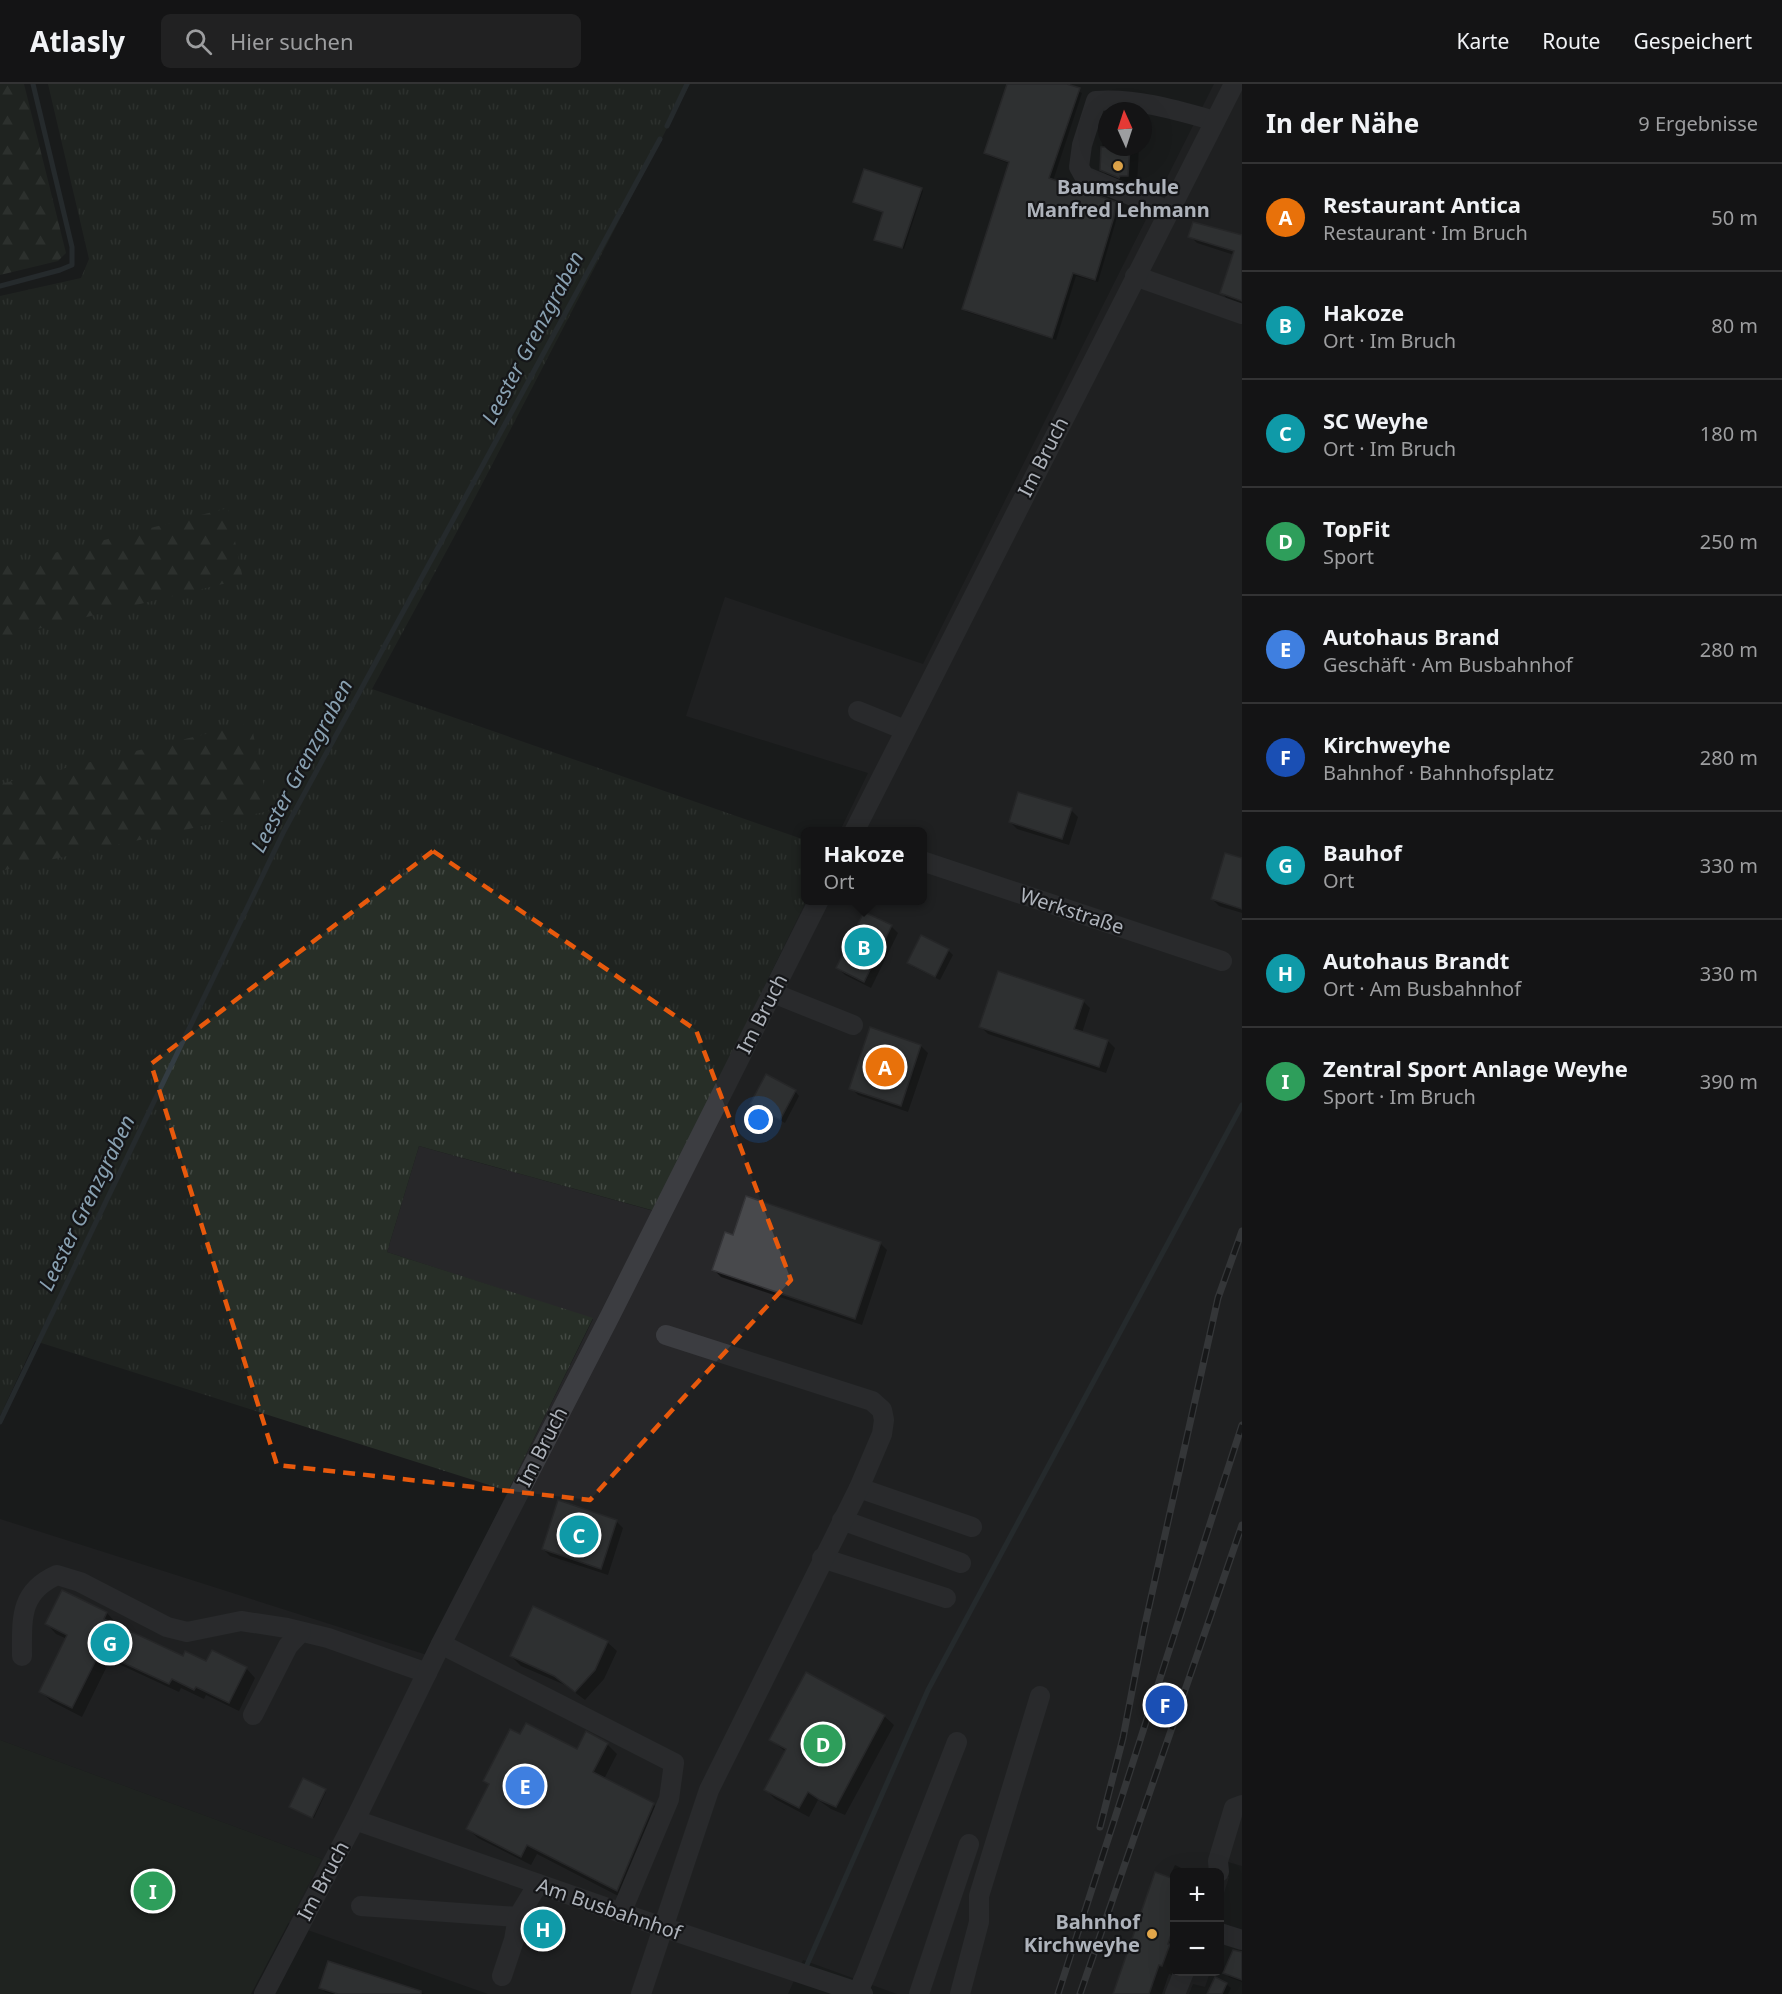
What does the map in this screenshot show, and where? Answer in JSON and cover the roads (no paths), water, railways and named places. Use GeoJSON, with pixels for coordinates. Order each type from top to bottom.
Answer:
{"type":"FeatureCollection","features":[{"type":"Feature","properties":{"kind":"street","name":"Im Bruch"},"geometry":{"type":"LineString","coordinates":[[856,827],[1234,84]]}},
{"type":"Feature","properties":{"kind":"street"},"geometry":{"type":"LineString","coordinates":[[1169,211],[1084,176],[1079,167],[1082,146],[1096,101],[1128,101],[1176,110],[1215,121]]}},
{"type":"Feature","properties":{"kind":"street"},"geometry":{"type":"LineString","coordinates":[[1135,276],[1242,314]]}},
{"type":"Feature","properties":{"kind":"street"},"geometry":{"type":"LineString","coordinates":[[858,711],[905,730]]}},
{"type":"Feature","properties":{"kind":"street","name":"Werkstraße"},"geometry":{"type":"LineString","coordinates":[[927,863],[1222,961]]}},
{"type":"Feature","properties":{"kind":"street","name":"Im Bruch"},"geometry":{"type":"LineString","coordinates":[[264,1994],[355,1820],[441,1644],[816,905]]}},
{"type":"Feature","properties":{"kind":"street"},"geometry":{"type":"LineString","coordinates":[[772,993],[853,1025]]}},
{"type":"Feature","properties":{"kind":"street"},"geometry":{"type":"LineString","coordinates":[[641,1994],[709,1790],[858,1488],[882,1434],[884,1420],[882,1410],[872,1401],[666,1335]]}},
{"type":"Feature","properties":{"kind":"street"},"geometry":{"type":"LineString","coordinates":[[858,1488],[972,1527]]}},
{"type":"Feature","properties":{"kind":"street"},"geometry":{"type":"LineString","coordinates":[[842,1520],[961,1563]]}},
{"type":"Feature","properties":{"kind":"street"},"geometry":{"type":"LineString","coordinates":[[822,1558],[946,1598]]}},
{"type":"Feature","properties":{"kind":"street"},"geometry":{"type":"LineString","coordinates":[[22,1656],[22,1617],[29,1599],[41,1582],[57,1575],[80,1582],[167,1627],[187,1632],[241,1621],[328,1638],[427,1673]]}},
{"type":"Feature","properties":{"kind":"street"},"geometry":{"type":"LineString","coordinates":[[253,1715],[288,1646],[301,1632]]}},
{"type":"Feature","properties":{"kind":"street"},"geometry":{"type":"LineString","coordinates":[[441,1644],[674,1763],[669,1799],[621,1913]]}},
{"type":"Feature","properties":{"kind":"street"},"geometry":{"type":"LineString","coordinates":[[960,1994],[979,1922],[979,1896],[1040,1696]]}},
{"type":"Feature","properties":{"kind":"street"},"geometry":{"type":"LineString","coordinates":[[861,1993],[957,1742]]}},
{"type":"Feature","properties":{"kind":"street"},"geometry":{"type":"LineString","coordinates":[[1219,1868],[1218,1862],[1234,1808],[1242,1805]]}},
{"type":"Feature","properties":{"kind":"street","name":"Am Busbahnhof"},"geometry":{"type":"LineString","coordinates":[[355,1820],[621,1913],[861,1993]]}},
{"type":"Feature","properties":{"kind":"street"},"geometry":{"type":"LineString","coordinates":[[919,1994],[969,1844]]}},
{"type":"Feature","properties":{"kind":"street"},"geometry":{"type":"LineString","coordinates":[[502,1976],[514,1940],[518,1917],[538,1884]]}},
{"type":"Feature","properties":{"kind":"street"},"geometry":{"type":"LineString","coordinates":[[361,1906],[518,1917]]}},
{"type":"Feature","properties":{"kind":"street"},"geometry":{"type":"LineString","coordinates":[[1224,1934],[1242,1940]]}},
{"type":"Feature","properties":{"kind":"street"},"geometry":{"type":"LineString","coordinates":[[1176,1994],[1182,1976]]}},
{"type":"Feature","properties":{"kind":"waterway"},"geometry":{"type":"LineString","coordinates":[[0,286],[72,265],[72,247],[33,84]]}},
{"type":"Feature","properties":{"kind":"waterway","name":"Leester Grenzgraben"},"geometry":{"type":"LineString","coordinates":[[667,126],[687,84]]}},
{"type":"Feature","properties":{"kind":"waterway","name":"Leester Grenzgraben"},"geometry":{"type":"LineString","coordinates":[[0,1422],[284,831],[660,139]]}},
{"type":"Feature","properties":{"kind":"waterway"},"geometry":{"type":"LineString","coordinates":[[806,1967],[928,1690],[1242,1105]]}},
{"type":"Feature","properties":{"kind":"railway"},"geometry":{"type":"LineString","coordinates":[[1100,1827],[1123,1738],[1144,1629],[1218,1298],[1242,1231]]}},
{"type":"Feature","properties":{"kind":"railway"},"geometry":{"type":"LineString","coordinates":[[1058,1994],[1242,1425]]}},
{"type":"Feature","properties":{"kind":"railway"},"geometry":{"type":"LineString","coordinates":[[1080,1994],[1242,1525]]}},
{"type":"Feature","properties":{"kind":"place","name":"Baumschule Manfred Lehmann"},"geometry":{"type":"Point","coordinates":[1118,166]}},
{"type":"Feature","properties":{"kind":"place","name":"Hakoze"},"geometry":{"type":"Point","coordinates":[864,947]}},
{"type":"Feature","properties":{"kind":"place","name":"Restaurant Antica"},"geometry":{"type":"Point","coordinates":[885,1067]}},
{"type":"Feature","properties":{"kind":"place","name":"SC Weyhe"},"geometry":{"type":"Point","coordinates":[579,1535]}},
{"type":"Feature","properties":{"kind":"place","name":"Bauhof"},"geometry":{"type":"Point","coordinates":[110,1643]}},
{"type":"Feature","properties":{"kind":"place","name":"Kirchweyhe"},"geometry":{"type":"Point","coordinates":[1165,1705]}},
{"type":"Feature","properties":{"kind":"place","name":"TopFit"},"geometry":{"type":"Point","coordinates":[823,1744]}},
{"type":"Feature","properties":{"kind":"place","name":"Autohaus Brand"},"geometry":{"type":"Point","coordinates":[525,1786]}},
{"type":"Feature","properties":{"kind":"place","name":"Zentral Sport Anlage Weyhe"},"geometry":{"type":"Point","coordinates":[153,1891]}},
{"type":"Feature","properties":{"kind":"place","name":"Autohaus Brandt"},"geometry":{"type":"Point","coordinates":[543,1929]}},
{"type":"Feature","properties":{"kind":"place","name":"Bahnhof Kirchweyhe"},"geometry":{"type":"Point","coordinates":[1152,1934]}}]}
